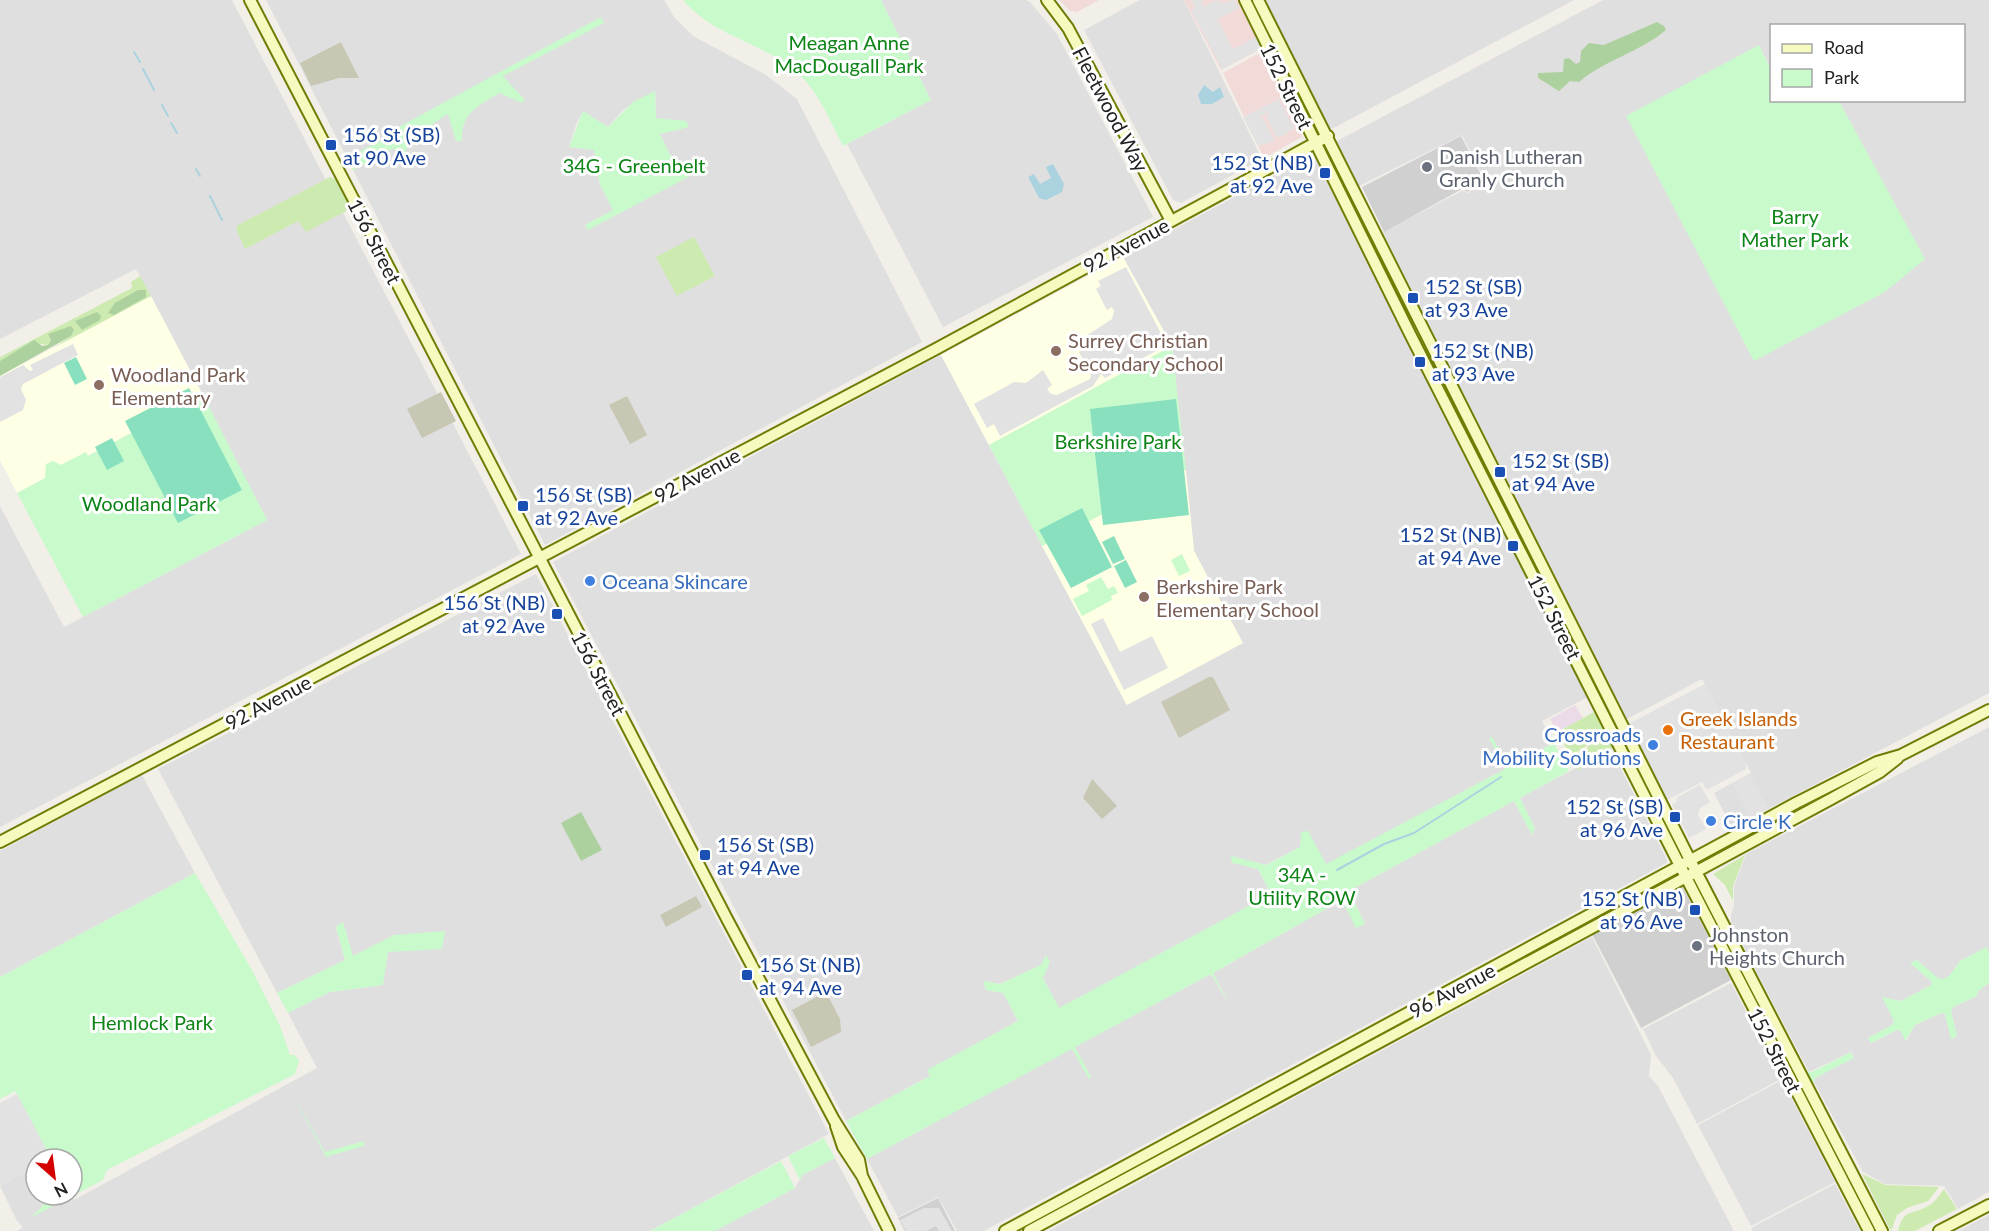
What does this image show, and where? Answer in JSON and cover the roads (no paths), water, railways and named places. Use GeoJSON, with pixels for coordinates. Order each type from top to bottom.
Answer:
{"type":"FeatureCollection","features":[{"type":"Feature","properties":{"kind":"main road","name":"156 Street"},"geometry":{"type":"LineString","coordinates":[[250,0],[539,559],[834,1120],[860,1160],[862,1176],[889,1231]]}},
{"type":"Feature","properties":{"kind":"main road","name":"Fleetwood Way"},"geometry":{"type":"LineString","coordinates":[[1047,0],[1068,28],[1171,221]]}},
{"type":"Feature","properties":{"kind":"main road","name":"152 Street"},"geometry":{"type":"LineString","coordinates":[[1245,0],[1615,737],[1685,862]]}},
{"type":"Feature","properties":{"kind":"main road","name":"152 Street"},"geometry":{"type":"LineString","coordinates":[[1258,0],[1629,739],[1690,873],[1869,1231]]}},
{"type":"Feature","properties":{"kind":"main road","name":"92 Avenue"},"geometry":{"type":"LineString","coordinates":[[0,842],[539,559],[1328,136]]}},
{"type":"Feature","properties":{"kind":"main road","name":"96 Avenue"},"geometry":{"type":"LineString","coordinates":[[1005,1231],[1493,969],[1685,862],[1876,762],[1901,755],[1989,710]]}},
{"type":"Feature","properties":{"kind":"main road"},"geometry":{"type":"LineString","coordinates":[[1615,737],[1629,739]]}},
{"type":"Feature","properties":{"kind":"main road","name":"96 Avenue"},"geometry":{"type":"LineString","coordinates":[[1029,1231],[1881,772],[1901,755]]}},
{"type":"Feature","properties":{"kind":"main road","name":"152 Street"},"geometry":{"type":"LineString","coordinates":[[1690,873],[1882,1231]]}},
{"type":"Feature","properties":{"kind":"main road"},"geometry":{"type":"LineString","coordinates":[[1486,984],[1493,969]]}},
{"type":"Feature","properties":{"kind":"main road"},"geometry":{"type":"LineString","coordinates":[[1119,1183],[1125,1166]]}},
{"type":"Feature","properties":{"kind":"main road"},"geometry":{"type":"LineString","coordinates":[[1939,1231],[1989,1205]]}},
{"type":"Feature","properties":{"kind":"water"},"geometry":{"type":"Polygon","coordinates":[[[1204,85],[1213,92],[1220,87],[1224,97],[1212,104],[1201,104],[1198,95],[1204,85]]]}},
{"type":"Feature","properties":{"kind":"water"},"geometry":{"type":"Polygon","coordinates":[[[1053,164],[1064,184],[1062,192],[1046,200],[1039,198],[1028,177],[1034,174],[1040,184],[1051,178],[1046,167],[1053,164]]]}},
{"type":"Feature","properties":{"kind":"waterway"},"geometry":{"type":"LineString","coordinates":[[134,52],[140,62]]}},
{"type":"Feature","properties":{"kind":"waterway"},"geometry":{"type":"LineString","coordinates":[[143,69],[154,90]]}},
{"type":"Feature","properties":{"kind":"waterway"},"geometry":{"type":"LineString","coordinates":[[162,105],[168,116]]}},
{"type":"Feature","properties":{"kind":"waterway"},"geometry":{"type":"LineString","coordinates":[[171,123],[177,133]]}},
{"type":"Feature","properties":{"kind":"waterway"},"geometry":{"type":"LineString","coordinates":[[196,169],[200,176]]}},
{"type":"Feature","properties":{"kind":"waterway"},"geometry":{"type":"LineString","coordinates":[[210,196],[222,220]]}},
{"type":"Feature","properties":{"kind":"waterway"},"geometry":{"type":"LineString","coordinates":[[1337,870],[1384,844],[1414,833],[1501,777]]}},
{"type":"Feature","properties":{"kind":"place","name":"156 St (SB) at 90 Ave"},"geometry":{"type":"Point","coordinates":[331,145]}},
{"type":"Feature","properties":{"kind":"place","name":"Danish Lutheran Granly Church"},"geometry":{"type":"Point","coordinates":[1427,167]}},
{"type":"Feature","properties":{"kind":"place","name":"152 St (NB) at 92 Ave"},"geometry":{"type":"Point","coordinates":[1325,173]}},
{"type":"Feature","properties":{"kind":"place","name":"152 St (SB) at 93 Ave"},"geometry":{"type":"Point","coordinates":[1413,298]}},
{"type":"Feature","properties":{"kind":"place","name":"Surrey Christian Secondary School"},"geometry":{"type":"Point","coordinates":[1056,351]}},
{"type":"Feature","properties":{"kind":"place","name":"152 St (NB) at 93 Ave"},"geometry":{"type":"Point","coordinates":[1420,362]}},
{"type":"Feature","properties":{"kind":"place","name":"Woodland Park Elementary"},"geometry":{"type":"Point","coordinates":[99,385]}},
{"type":"Feature","properties":{"kind":"place","name":"152 St (SB) at 94 Ave"},"geometry":{"type":"Point","coordinates":[1500,472]}},
{"type":"Feature","properties":{"kind":"place","name":"156 St (SB) at 92 Ave"},"geometry":{"type":"Point","coordinates":[523,506]}},
{"type":"Feature","properties":{"kind":"place","name":"152 St (NB) at 94 Ave"},"geometry":{"type":"Point","coordinates":[1513,546]}},
{"type":"Feature","properties":{"kind":"place","name":"Oceana Skincare"},"geometry":{"type":"Point","coordinates":[590,581]}},
{"type":"Feature","properties":{"kind":"place","name":"Berkshire Park Elementary School"},"geometry":{"type":"Point","coordinates":[1144,597]}},
{"type":"Feature","properties":{"kind":"place","name":"156 St (NB) at 92 Ave"},"geometry":{"type":"Point","coordinates":[557,614]}},
{"type":"Feature","properties":{"kind":"place","name":"Greek Islands Restaurant"},"geometry":{"type":"Point","coordinates":[1668,730]}},
{"type":"Feature","properties":{"kind":"place","name":"Crossroads Mobility Solutions"},"geometry":{"type":"Point","coordinates":[1653,745]}},
{"type":"Feature","properties":{"kind":"place","name":"152 St (SB) at 96 Ave"},"geometry":{"type":"Point","coordinates":[1675,817]}},
{"type":"Feature","properties":{"kind":"place","name":"Circle K"},"geometry":{"type":"Point","coordinates":[1711,821]}},
{"type":"Feature","properties":{"kind":"place","name":"156 St (SB) at 94 Ave"},"geometry":{"type":"Point","coordinates":[705,855]}},
{"type":"Feature","properties":{"kind":"place","name":"152 St (NB) at 96 Ave"},"geometry":{"type":"Point","coordinates":[1695,910]}},
{"type":"Feature","properties":{"kind":"place","name":"Johnston Heights Church"},"geometry":{"type":"Point","coordinates":[1697,946]}},
{"type":"Feature","properties":{"kind":"place","name":"156 St (NB) at 94 Ave"},"geometry":{"type":"Point","coordinates":[747,975]}},
{"type":"Feature","properties":{"kind":"park label","name":"Meagan Anne MacDougall Park"},"geometry":{"type":"Point","coordinates":[849,54]}},
{"type":"Feature","properties":{"kind":"park label","name":"34G - Greenbelt"},"geometry":{"type":"Point","coordinates":[634,165]}},
{"type":"Feature","properties":{"kind":"park label","name":"Barry Mather Park"},"geometry":{"type":"Point","coordinates":[1795,228]}},
{"type":"Feature","properties":{"kind":"park label","name":"Berkshire Park"},"geometry":{"type":"Point","coordinates":[1118,441]}},
{"type":"Feature","properties":{"kind":"park label","name":"Woodland Park"},"geometry":{"type":"Point","coordinates":[149,503]}},
{"type":"Feature","properties":{"kind":"park label","name":"34A - Utility ROW"},"geometry":{"type":"Point","coordinates":[1302,886]}},
{"type":"Feature","properties":{"kind":"park label","name":"Hemlock Park"},"geometry":{"type":"Point","coordinates":[152,1022]}}]}
